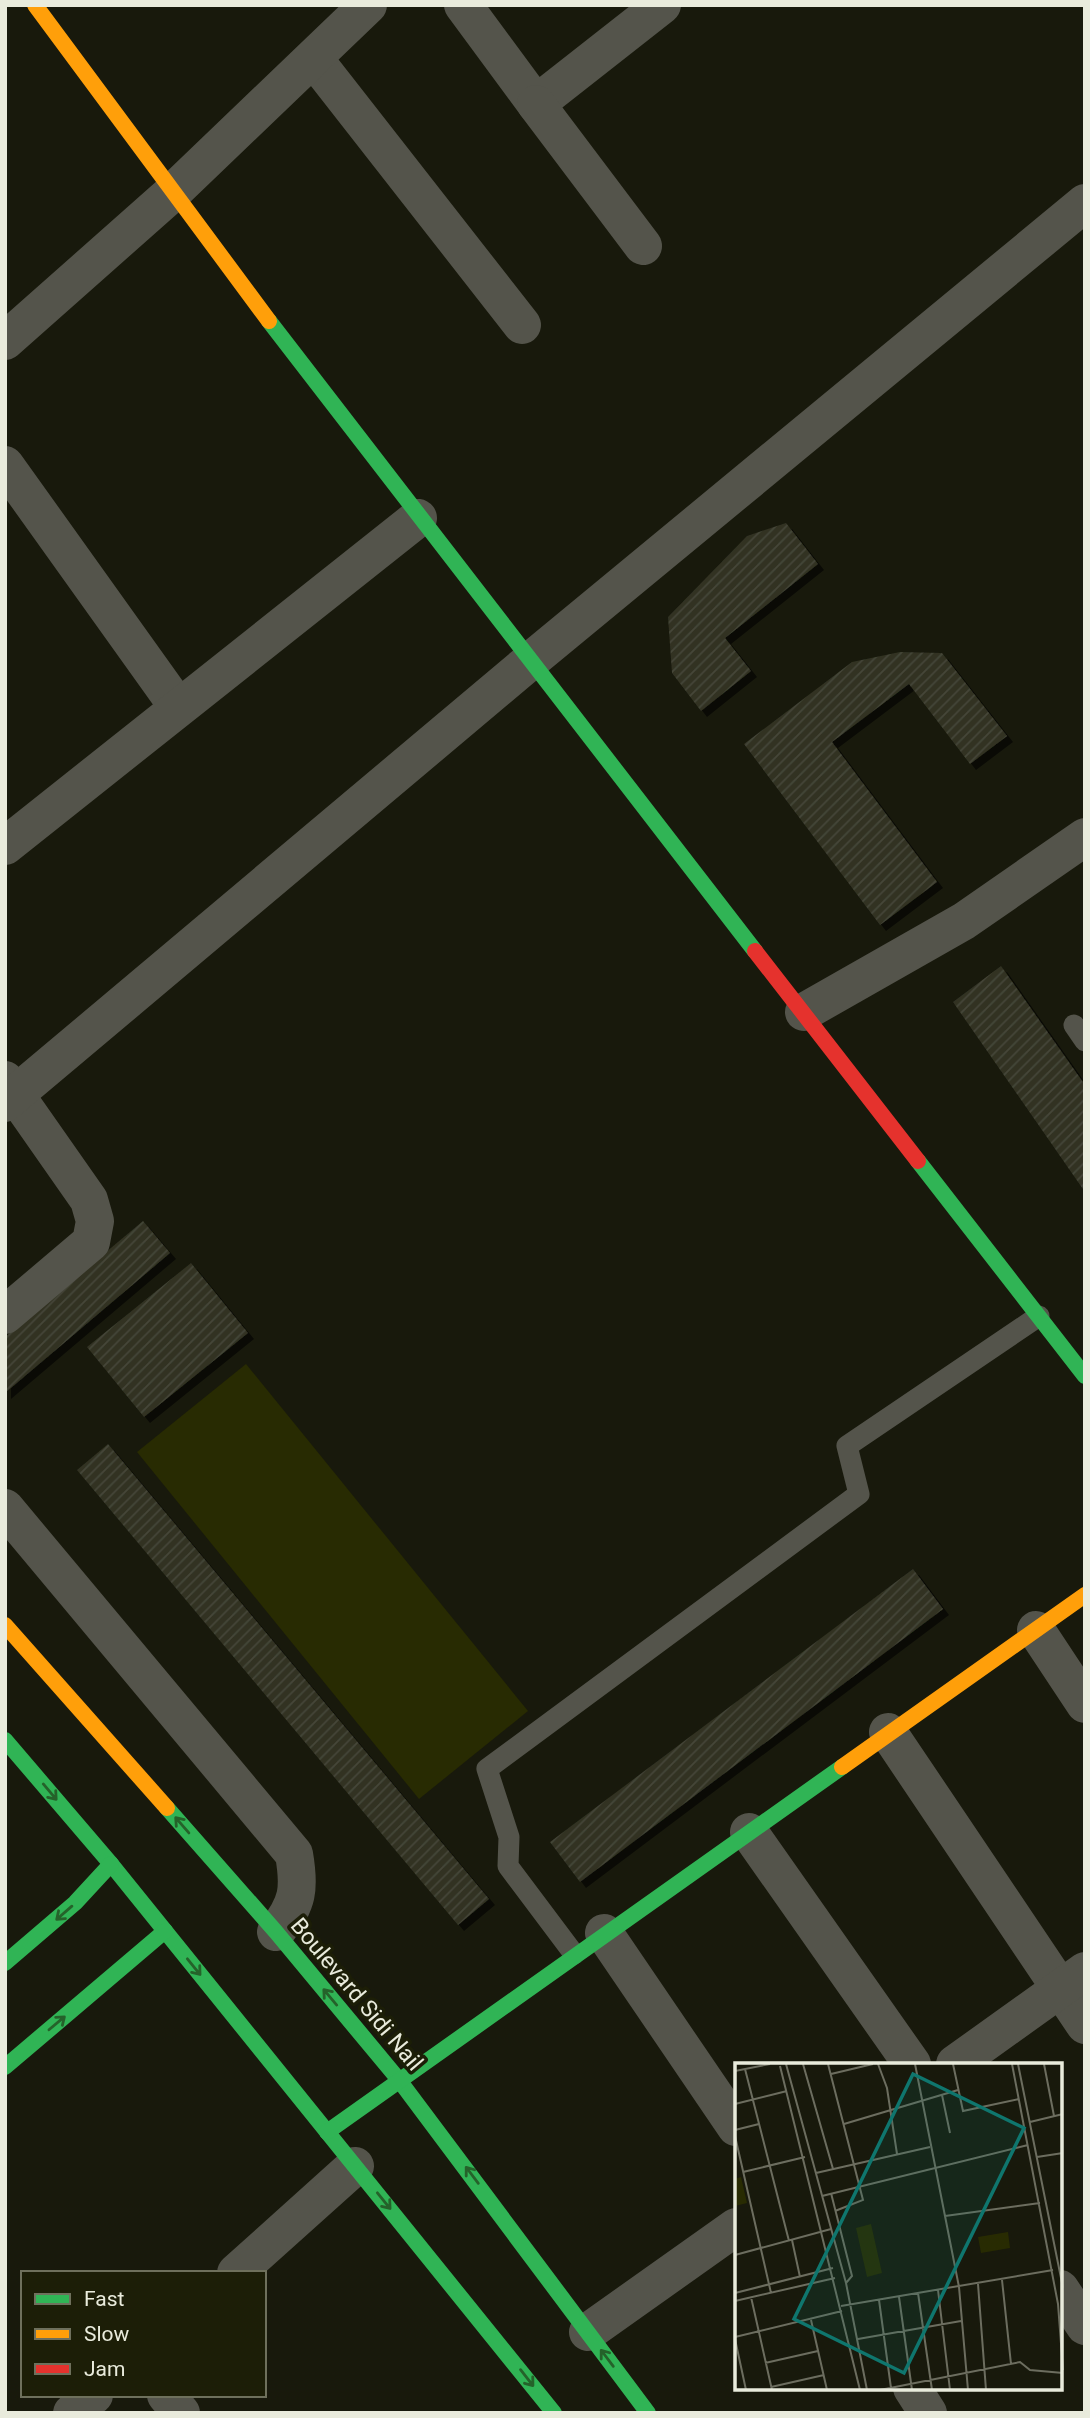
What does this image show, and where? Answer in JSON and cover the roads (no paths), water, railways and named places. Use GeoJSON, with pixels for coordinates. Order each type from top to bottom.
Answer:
{"type":"FeatureCollection","features":[{"type":"Feature","properties":{"kind":"street"},"geometry":{"type":"LineString","coordinates":[[36,5],[172,193],[418,518],[1085,1376]]}},
{"type":"Feature","properties":{"kind":"street"},"geometry":{"type":"LineString","coordinates":[[5,341],[172,193],[368,5]]}},
{"type":"Feature","properties":{"kind":"street"},"geometry":{"type":"LineString","coordinates":[[463,5],[643,246]]}},
{"type":"Feature","properties":{"kind":"street"},"geometry":{"type":"LineString","coordinates":[[536,104],[662,5]]}},
{"type":"Feature","properties":{"kind":"street"},"geometry":{"type":"LineString","coordinates":[[314,59],[522,326]]}},
{"type":"Feature","properties":{"kind":"street"},"geometry":{"type":"LineString","coordinates":[[5,1315],[91,1242],[95,1221],[89,1200],[9,1092],[1085,203]]}},
{"type":"Feature","properties":{"kind":"street"},"geometry":{"type":"LineString","coordinates":[[5,465],[178,707]]}},
{"type":"Feature","properties":{"kind":"street"},"geometry":{"type":"LineString","coordinates":[[5,846],[418,518]]}},
{"type":"Feature","properties":{"kind":"street"},"geometry":{"type":"LineString","coordinates":[[804,1012],[964,920],[1085,837]]}},
{"type":"Feature","properties":{"kind":"street"},"geometry":{"type":"LineString","coordinates":[[5,1508],[295,1854],[299,1880],[293,1909],[276,1932]]}},
{"type":"Feature","properties":{"kind":"street"},"geometry":{"type":"LineString","coordinates":[[327,2132],[589,1943],[1085,1595]]}},
{"type":"Feature","properties":{"kind":"street","name":"Boulevard Sidi Nail"},"geometry":{"type":"LineString","coordinates":[[5,1625],[276,1932],[399,2080],[648,2413]]}},
{"type":"Feature","properties":{"kind":"street"},"geometry":{"type":"LineString","coordinates":[[1036,1630],[1085,1704]]}},
{"type":"Feature","properties":{"kind":"street"},"geometry":{"type":"LineString","coordinates":[[888,1732],[1072,1980],[1085,2025]]}},
{"type":"Feature","properties":{"kind":"street"},"geometry":{"type":"LineString","coordinates":[[5,1740],[111,1864],[554,2413]]}},
{"type":"Feature","properties":{"kind":"street"},"geometry":{"type":"LineString","coordinates":[[749,1832],[911,2063]]}},
{"type":"Feature","properties":{"kind":"street"},"geometry":{"type":"LineString","coordinates":[[5,1963],[75,1903],[111,1864]]}},
{"type":"Feature","properties":{"kind":"street"},"geometry":{"type":"LineString","coordinates":[[5,2067],[165,1931]]}},
{"type":"Feature","properties":{"kind":"street"},"geometry":{"type":"LineString","coordinates":[[589,1943],[735,2125]]}},
{"type":"Feature","properties":{"kind":"street"},"geometry":{"type":"LineString","coordinates":[[956,2063],[1072,1980]]}},
{"type":"Feature","properties":{"kind":"street"},"geometry":{"type":"LineString","coordinates":[[238,2271],[355,2166]]}},
{"type":"Feature","properties":{"kind":"street"},"geometry":{"type":"LineString","coordinates":[[588,2332],[735,2228]]}},
{"type":"Feature","properties":{"kind":"street"},"geometry":{"type":"LineString","coordinates":[[1062,2292],[1085,2326]]}},
{"type":"Feature","properties":{"kind":"street"},"geometry":{"type":"LineString","coordinates":[[913,2390],[928,2413]]}},
{"type":"Feature","properties":{"kind":"street"},"geometry":{"type":"LineString","coordinates":[[72,2413],[92,2397]]}},
{"type":"Feature","properties":{"kind":"street"},"geometry":{"type":"LineString","coordinates":[[168,2397],[181,2413]]}},
{"type":"Feature","properties":{"kind":"lane"},"geometry":{"type":"LineString","coordinates":[[589,1943],[509,1866],[509,1838],[487,1769],[859,1494],[847,1446],[1039,1316]]}}]}
